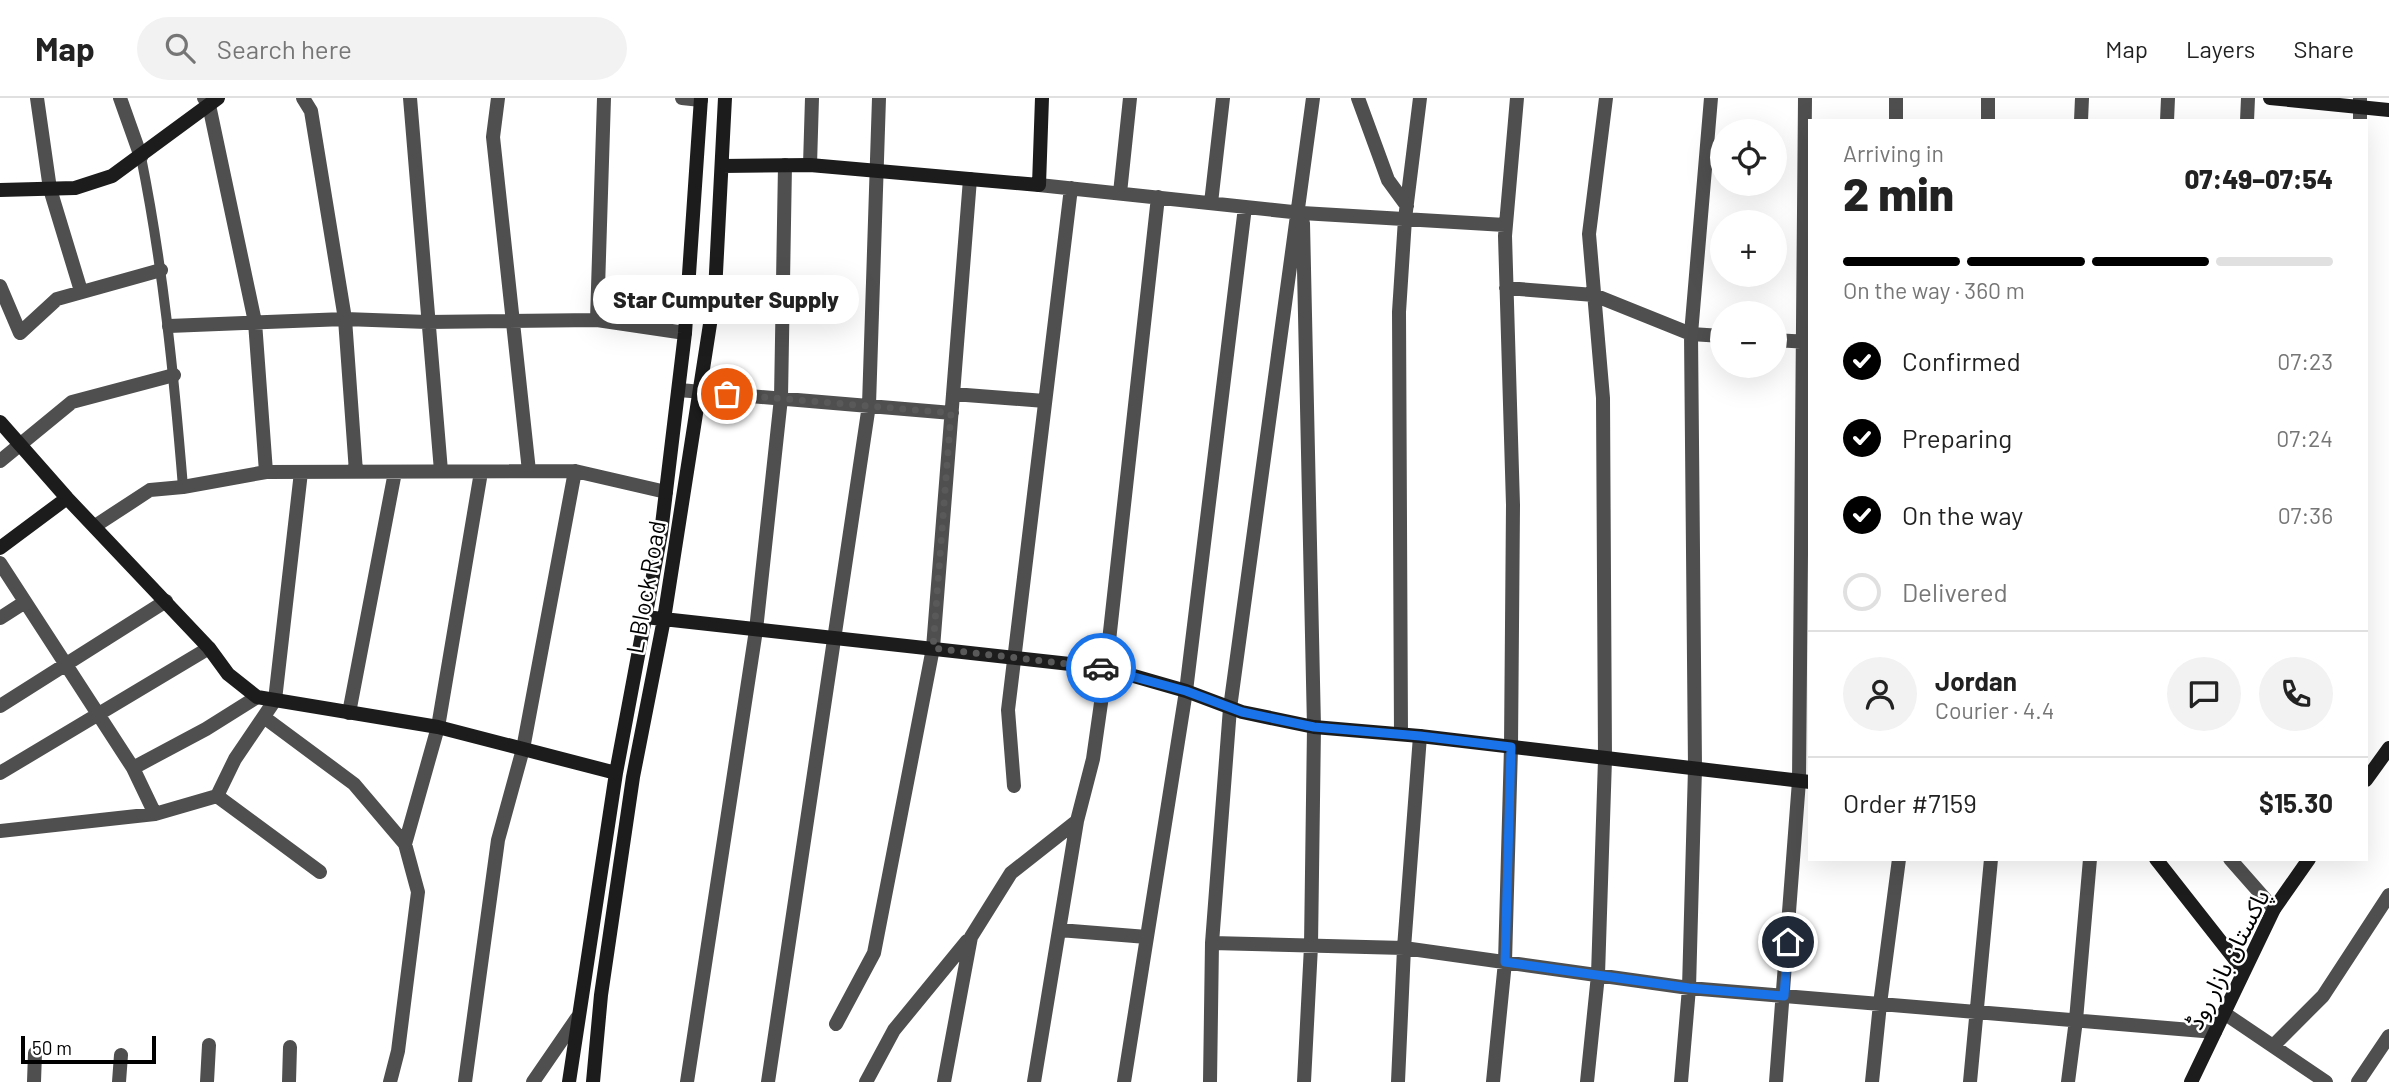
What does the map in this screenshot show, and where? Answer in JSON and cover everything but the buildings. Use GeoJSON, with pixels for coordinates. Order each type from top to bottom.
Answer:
{"type":"FeatureCollection","features":[{"type":"Feature","properties":{"kind":"street"},"geometry":{"type":"LineString","coordinates":[[37,98],[50,189],[81,291]]}},
{"type":"Feature","properties":{"kind":"street"},"geometry":{"type":"LineString","coordinates":[[120,98],[141,157]]}},
{"type":"Feature","properties":{"kind":"street"},"geometry":{"type":"LineString","coordinates":[[303,98],[311,111],[345,318],[356,472]]}},
{"type":"Feature","properties":{"kind":"street"},"geometry":{"type":"LineString","coordinates":[[410,98],[441,471]]}},
{"type":"Feature","properties":{"kind":"street"},"geometry":{"type":"LineString","coordinates":[[498,98],[493,137],[529,471]]}},
{"type":"Feature","properties":{"kind":"street"},"geometry":{"type":"LineString","coordinates":[[597,320],[604,98]]}},
{"type":"Feature","properties":{"kind":"street"},"geometry":{"type":"LineString","coordinates":[[682,98],[701,99]]}},
{"type":"Feature","properties":{"kind":"street","name":"L Block Road"},"geometry":{"type":"LineString","coordinates":[[593,1082],[601,995],[631,790],[664,619],[715,292],[725,98]]}},
{"type":"Feature","properties":{"kind":"street"},"geometry":{"type":"LineString","coordinates":[[810,165],[812,98]]}},
{"type":"Feature","properties":{"kind":"street"},"geometry":{"type":"LineString","coordinates":[[768,1082],[869,405],[878,98]]}},
{"type":"Feature","properties":{"kind":"street"},"geometry":{"type":"LineString","coordinates":[[1039,184],[1042,98]]}},
{"type":"Feature","properties":{"kind":"street"},"geometry":{"type":"LineString","coordinates":[[1120,193],[1130,98]]}},
{"type":"Feature","properties":{"kind":"street"},"geometry":{"type":"LineString","coordinates":[[1212,203],[1223,98]]}},
{"type":"Feature","properties":{"kind":"street"},"geometry":{"type":"LineString","coordinates":[[1210,1082],[1212,943],[1230,708],[1300,213],[1313,98]]}},
{"type":"Feature","properties":{"kind":"street"},"geometry":{"type":"LineString","coordinates":[[1358,98],[1388,180],[1406,213]]}},
{"type":"Feature","properties":{"kind":"street"},"geometry":{"type":"LineString","coordinates":[[1401,734],[1399,312],[1406,213],[1420,98]]}},
{"type":"Feature","properties":{"kind":"street"},"geometry":{"type":"LineString","coordinates":[[1493,1082],[1505,962],[1511,747],[1513,505],[1506,225],[1517,98]]}},
{"type":"Feature","properties":{"kind":"street"},"geometry":{"type":"LineString","coordinates":[[1587,1082],[1598,975],[1605,759],[1603,398],[1589,234],[1606,98]]}},
{"type":"Feature","properties":{"kind":"street"},"geometry":{"type":"LineString","coordinates":[[1681,1082],[1689,988],[1695,768],[1691,334],[1711,98]]}},
{"type":"Feature","properties":{"kind":"street"},"geometry":{"type":"LineString","coordinates":[[1776,1082],[1805,782],[1805,98]]}},
{"type":"Feature","properties":{"kind":"street"},"geometry":{"type":"LineString","coordinates":[[1896,98],[1896,119]]}},
{"type":"Feature","properties":{"kind":"street"},"geometry":{"type":"LineString","coordinates":[[1988,98],[1988,119]]}},
{"type":"Feature","properties":{"kind":"street"},"geometry":{"type":"LineString","coordinates":[[2081,119],[2082,98]]}},
{"type":"Feature","properties":{"kind":"street"},"geometry":{"type":"LineString","coordinates":[[2167,119],[2168,98]]}},
{"type":"Feature","properties":{"kind":"street"},"geometry":{"type":"LineString","coordinates":[[2248,98],[2248,119]]}},
{"type":"Feature","properties":{"kind":"street"},"geometry":{"type":"LineString","coordinates":[[2270,98],[2389,110]]}},
{"type":"Feature","properties":{"kind":"street","name":"L Block Road"},"geometry":{"type":"LineString","coordinates":[[569,1082],[617,773],[666,492],[685,333],[701,99]]}},
{"type":"Feature","properties":{"kind":"street"},"geometry":{"type":"LineString","coordinates":[[0,190],[75,188],[111,176],[141,157],[211,100],[255,323],[266,472]]}},
{"type":"Feature","properties":{"kind":"street"},"geometry":{"type":"LineString","coordinates":[[687,1082],[757,630],[781,398],[785,165]]}},
{"type":"Feature","properties":{"kind":"street"},"geometry":{"type":"LineString","coordinates":[[722,166],[810,165],[1039,184],[1300,213],[1406,213],[1506,225]]}},
{"type":"Feature","properties":{"kind":"street"},"geometry":{"type":"LineString","coordinates":[[836,1024],[874,953],[933,648],[970,178]]}},
{"type":"Feature","properties":{"kind":"street"},"geometry":{"type":"LineString","coordinates":[[1014,786],[1008,709],[1071,188]]}},
{"type":"Feature","properties":{"kind":"street"},"geometry":{"type":"LineString","coordinates":[[1034,1082],[1077,821],[1093,759],[1106,668],[1158,197]]}},
{"type":"Feature","properties":{"kind":"street"},"geometry":{"type":"LineString","coordinates":[[1124,1082],[1186,691],[1245,207]]}},
{"type":"Feature","properties":{"kind":"street"},"geometry":{"type":"LineString","coordinates":[[1300,213],[1314,727],[1311,946],[1304,1082]]}},
{"type":"Feature","properties":{"kind":"street"},"geometry":{"type":"LineString","coordinates":[[0,286],[20,333],[57,299],[161,270]]}},
{"type":"Feature","properties":{"kind":"street"},"geometry":{"type":"LineString","coordinates":[[1506,288],[1594,295],[1691,334],[1710,335]]}},
{"type":"Feature","properties":{"kind":"street"},"geometry":{"type":"LineString","coordinates":[[169,326],[345,318],[427,323],[597,320],[685,333]]}},
{"type":"Feature","properties":{"kind":"street"},"geometry":{"type":"LineString","coordinates":[[1787,341],[1806,342]]}},
{"type":"Feature","properties":{"kind":"street"},"geometry":{"type":"LineString","coordinates":[[0,461],[72,402],[174,375]]}},
{"type":"Feature","properties":{"kind":"street"},"geometry":{"type":"LineString","coordinates":[[679,390],[951,413]]}},
{"type":"Feature","properties":{"kind":"street"},"geometry":{"type":"LineString","coordinates":[[953,394],[1045,401]]}},
{"type":"Feature","properties":{"kind":"street"},"geometry":{"type":"LineString","coordinates":[[0,422],[67,498],[209,648],[228,674],[257,696],[438,727],[617,773]]}},
{"type":"Feature","properties":{"kind":"street"},"geometry":{"type":"LineString","coordinates":[[465,1082],[498,840],[523,749],[575,471]]}},
{"type":"Feature","properties":{"kind":"street"},"geometry":{"type":"LineString","coordinates":[[95,526],[150,490],[184,487],[266,472],[575,471],[666,492]]}},
{"type":"Feature","properties":{"kind":"street"},"geometry":{"type":"LineString","coordinates":[[0,831],[155,814],[216,796],[235,759],[275,700],[301,472]]}},
{"type":"Feature","properties":{"kind":"street"},"geometry":{"type":"LineString","coordinates":[[349,713],[395,472]]}},
{"type":"Feature","properties":{"kind":"street"},"geometry":{"type":"LineString","coordinates":[[405,844],[438,727],[481,472]]}},
{"type":"Feature","properties":{"kind":"street"},"geometry":{"type":"LineString","coordinates":[[0,548],[67,498]]}},
{"type":"Feature","properties":{"kind":"street"},"geometry":{"type":"LineString","coordinates":[[0,563],[133,768],[155,814]]}},
{"type":"Feature","properties":{"kind":"street"},"geometry":{"type":"LineString","coordinates":[[0,706],[166,601]]}},
{"type":"Feature","properties":{"kind":"street"},"geometry":{"type":"LineString","coordinates":[[0,618],[25,602]]}},
{"type":"Feature","properties":{"kind":"street"},"geometry":{"type":"LineString","coordinates":[[645,617],[1106,668],[1186,691],[1242,712],[1314,727],[1420,736],[1805,782]]}},
{"type":"Feature","properties":{"kind":"street"},"geometry":{"type":"LineString","coordinates":[[0,773],[209,648]]}},
{"type":"Feature","properties":{"kind":"street"},"geometry":{"type":"LineString","coordinates":[[133,768],[206,729],[257,696]]}},
{"type":"Feature","properties":{"kind":"street"},"geometry":{"type":"LineString","coordinates":[[265,718],[354,784],[405,844],[418,892],[398,1051],[390,1082]]}},
{"type":"Feature","properties":{"kind":"street"},"geometry":{"type":"LineString","coordinates":[[1398,1082],[1404,948],[1420,736]]}},
{"type":"Feature","properties":{"kind":"street"},"geometry":{"type":"LineString","coordinates":[[2368,777],[2388,752]]}},
{"type":"Feature","properties":{"kind":"street"},"geometry":{"type":"LineString","coordinates":[[216,796],[320,872]]}},
{"type":"Feature","properties":{"kind":"street"},"geometry":{"type":"LineString","coordinates":[[866,1082],[894,1030],[971,937],[1011,873],[1077,821]]}},
{"type":"Feature","properties":{"kind":"street"},"geometry":{"type":"LineString","coordinates":[[1872,1082],[1899,861]]}},
{"type":"Feature","properties":{"kind":"street"},"geometry":{"type":"LineString","coordinates":[[1970,1082],[1991,861]]}},
{"type":"Feature","properties":{"kind":"street"},"geometry":{"type":"LineString","coordinates":[[2068,1082],[2090,861]]}},
{"type":"Feature","properties":{"kind":"street"},"geometry":{"type":"LineString","coordinates":[[2158,861],[2244,971]]}},
{"type":"Feature","properties":{"kind":"street"},"geometry":{"type":"LineString","coordinates":[[2232,861],[2274,909]]}},
{"type":"Feature","properties":{"kind":"street","name":"پاکستان بازار روڈ"},"geometry":{"type":"LineString","coordinates":[[2190,1082],[2274,909],[2308,861]]}},
{"type":"Feature","properties":{"kind":"street"},"geometry":{"type":"LineString","coordinates":[[2273,1046],[2323,996],[2389,895]]}},
{"type":"Feature","properties":{"kind":"street"},"geometry":{"type":"LineString","coordinates":[[1059,930],[1147,937]]}},
{"type":"Feature","properties":{"kind":"street"},"geometry":{"type":"LineString","coordinates":[[944,1082],[971,937]]}},
{"type":"Feature","properties":{"kind":"street"},"geometry":{"type":"LineString","coordinates":[[1212,943],[1404,948],[1689,988],[2215,1032]]}},
{"type":"Feature","properties":{"kind":"street"},"geometry":{"type":"LineString","coordinates":[[2224,1013],[2326,1082]]}},
{"type":"Feature","properties":{"kind":"street"},"geometry":{"type":"LineString","coordinates":[[533,1082],[577,1018]]}},
{"type":"Feature","properties":{"kind":"street"},"geometry":{"type":"LineString","coordinates":[[2358,1082],[2389,1036]]}},
{"type":"Feature","properties":{"kind":"street"},"geometry":{"type":"LineString","coordinates":[[207,1082],[209,1045]]}},
{"type":"Feature","properties":{"kind":"street"},"geometry":{"type":"LineString","coordinates":[[289,1082],[290,1047]]}},
{"type":"Feature","properties":{"kind":"street"},"geometry":{"type":"LineString","coordinates":[[34,1082],[35,1053]]}},
{"type":"Feature","properties":{"kind":"street"},"geometry":{"type":"LineString","coordinates":[[119,1082],[121,1055]]}},
{"type":"Feature","properties":{"kind":"lane"},"geometry":{"type":"LineString","coordinates":[[141,157],[169,326],[184,487]]}},
{"type":"Feature","properties":{"kind":"way so far"},"geometry":{"type":"LineString","coordinates":[[727,394],[951,413],[933,648],[1101,668]]}},
{"type":"Feature","properties":{"kind":"place","name":"Star Cumputer Supply"},"geometry":{"type":"Point","coordinates":[727,394]}},
{"type":"Feature","properties":{"kind":"route"},"geometry":{"type":"LineString","coordinates":[[1101,668],[1186,691],[1242,712],[1314,727],[1511,747],[1505,962],[1689,988],[1784,996],[1788,942]]}}]}
